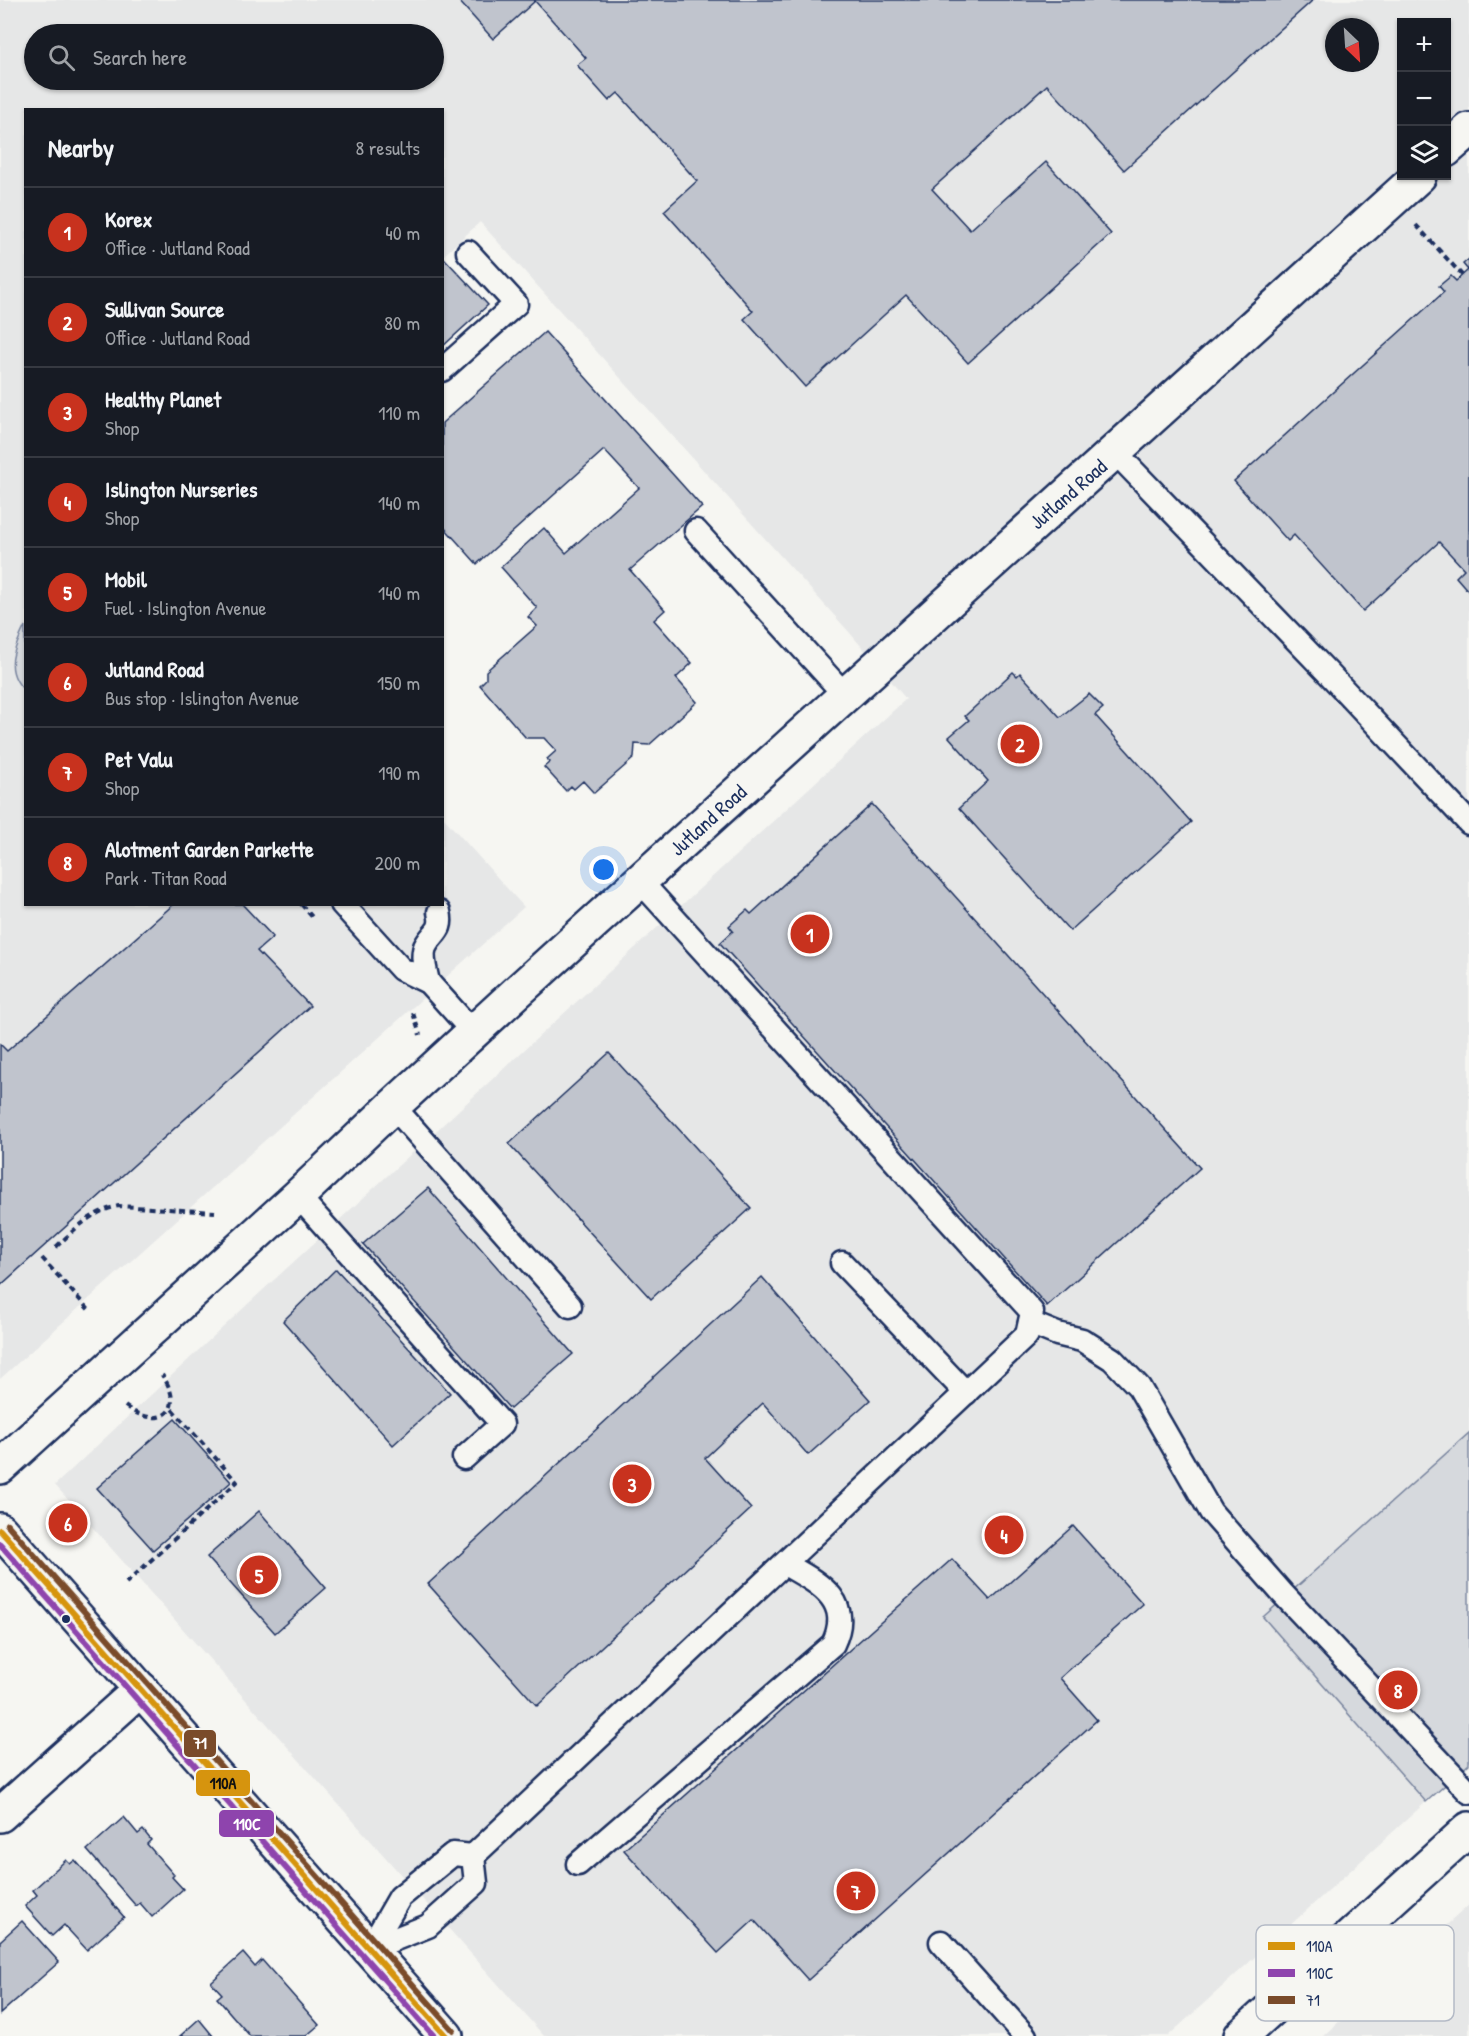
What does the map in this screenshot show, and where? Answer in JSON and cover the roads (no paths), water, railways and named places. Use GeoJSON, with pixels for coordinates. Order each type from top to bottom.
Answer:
{"type":"FeatureCollection","features":[{"type":"Feature","properties":{"kind":"street"},"geometry":{"type":"LineString","coordinates":[[1451,146],[1469,130]]}},
{"type":"Feature","properties":{"kind":"street","name":"Jutland Road"},"geometry":{"type":"LineString","coordinates":[[0,1467],[298,1196],[473,1032],[1414,180]]}},
{"type":"Feature","properties":{"kind":"street"},"geometry":{"type":"LineString","coordinates":[[0,1530],[370,1949],[440,2034]]}},
{"type":"Feature","properties":{"kind":"street"},"geometry":{"type":"LineString","coordinates":[[0,1815],[141,1689]]}},
{"type":"Feature","properties":{"kind":"street"},"geometry":{"type":"LineString","coordinates":[[1363,1925],[1469,1829]]}},
{"type":"Feature","properties":{"kind":"street"},"geometry":{"type":"LineString","coordinates":[[1241,2036],[1258,2021]]}},
{"type":"Feature","properties":{"kind":"lane"},"geometry":{"type":"LineString","coordinates":[[444,368],[516,304],[468,252]]}},
{"type":"Feature","properties":{"kind":"lane"},"geometry":{"type":"LineString","coordinates":[[1115,452],[1469,823]]}},
{"type":"Feature","properties":{"kind":"lane"},"geometry":{"type":"LineString","coordinates":[[696,531],[845,695]]}},
{"type":"Feature","properties":{"kind":"lane"},"geometry":{"type":"LineString","coordinates":[[370,1949],[400,1897],[453,1854],[473,1856],[1027,1335],[1032,1312],[640,881]]}},
{"type":"Feature","properties":{"kind":"lane"},"geometry":{"type":"LineString","coordinates":[[344,906],[401,969],[428,982],[473,1032]]}},
{"type":"Feature","properties":{"kind":"lane"},"geometry":{"type":"LineString","coordinates":[[428,982],[424,953],[426,946],[438,930],[441,921],[438,912]]}},
{"type":"Feature","properties":{"kind":"lane"},"geometry":{"type":"LineString","coordinates":[[393,1106],[570,1306]]}},
{"type":"Feature","properties":{"kind":"lane"},"geometry":{"type":"LineString","coordinates":[[298,1196],[502,1424],[464,1458]]}},
{"type":"Feature","properties":{"kind":"lane"},"geometry":{"type":"LineString","coordinates":[[842,1263],[966,1393]]}},
{"type":"Feature","properties":{"kind":"lane"},"geometry":{"type":"LineString","coordinates":[[1030,1323],[1082,1341],[1112,1359],[1139,1387],[1211,1512],[1282,1593],[1469,1792]]}},
{"type":"Feature","properties":{"kind":"lane"},"geometry":{"type":"LineString","coordinates":[[578,1864],[833,1644],[838,1634],[840,1618],[837,1606],[823,1587],[785,1564]]}},
{"type":"Feature","properties":{"kind":"lane"},"geometry":{"type":"LineString","coordinates":[[370,1949],[428,1926],[476,1883],[473,1856]]}},
{"type":"Feature","properties":{"kind":"lane"},"geometry":{"type":"LineString","coordinates":[[941,1942],[1025,2036]]}},
{"type":"Feature","properties":{"kind":"place","name":"Sullivan Source"},"geometry":{"type":"Point","coordinates":[1020,744]}},
{"type":"Feature","properties":{"kind":"place","name":"Korex"},"geometry":{"type":"Point","coordinates":[810,934]}},
{"type":"Feature","properties":{"kind":"place","name":"Healthy Planet"},"geometry":{"type":"Point","coordinates":[632,1484]}},
{"type":"Feature","properties":{"kind":"place","name":"Jutland Road"},"geometry":{"type":"Point","coordinates":[68,1523]}},
{"type":"Feature","properties":{"kind":"place","name":"Islington Nurseries"},"geometry":{"type":"Point","coordinates":[1004,1535]}},
{"type":"Feature","properties":{"kind":"place","name":"Mobil"},"geometry":{"type":"Point","coordinates":[259,1575]}},
{"type":"Feature","properties":{"kind":"place","name":"Alotment Garden Parkette"},"geometry":{"type":"Point","coordinates":[1398,1690]}},
{"type":"Feature","properties":{"kind":"place","name":"Pet Valu"},"geometry":{"type":"Point","coordinates":[856,1891]}}]}
